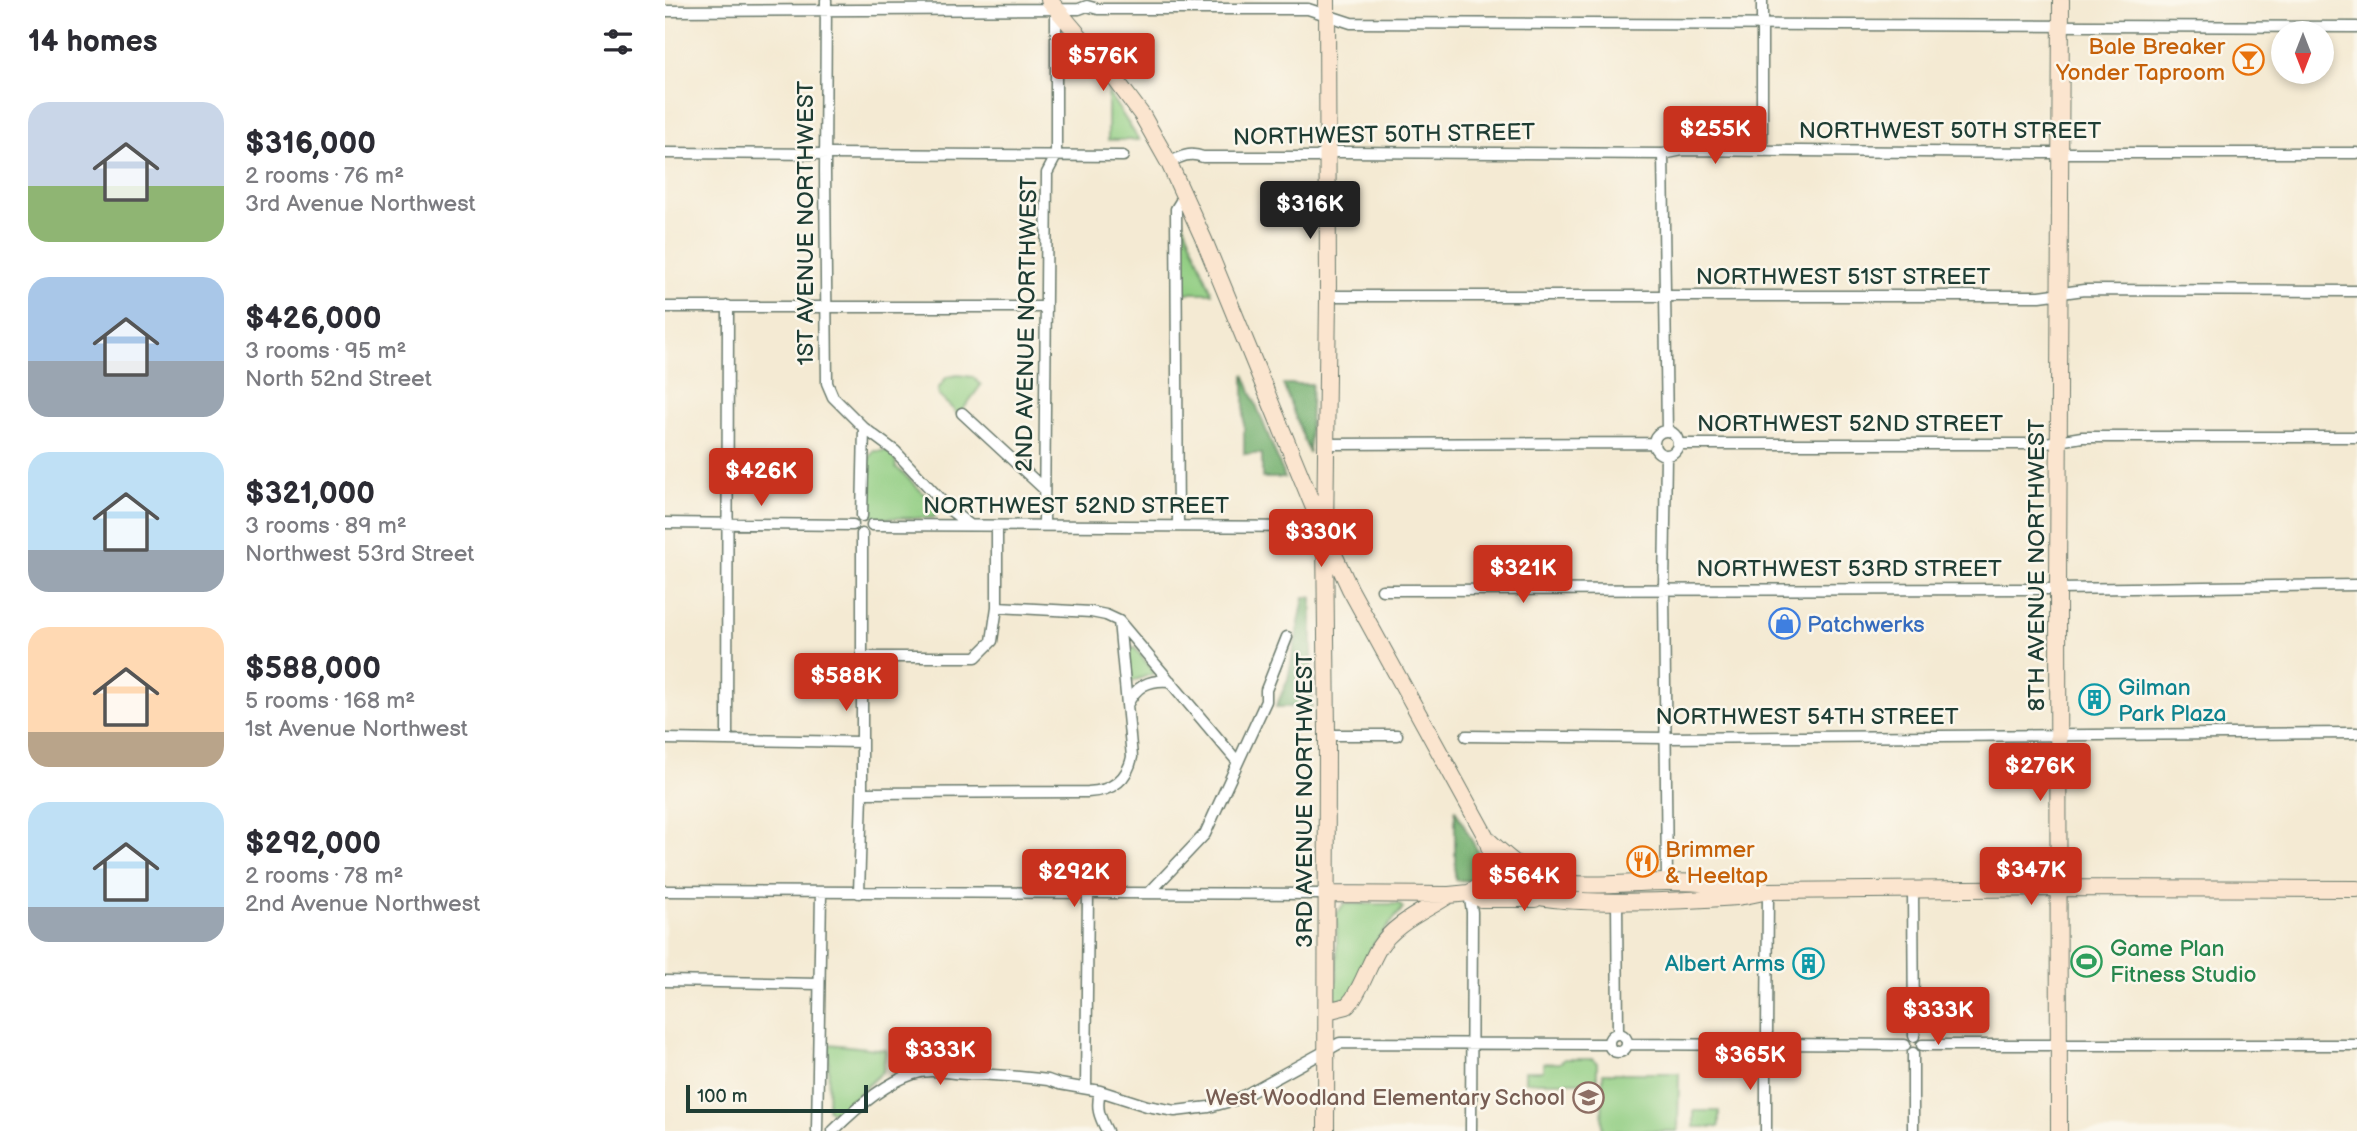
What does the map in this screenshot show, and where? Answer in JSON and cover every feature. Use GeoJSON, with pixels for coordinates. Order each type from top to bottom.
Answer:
{"type":"FeatureCollection","features":[{"type":"Feature","properties":{"kind":"main road","name":"8TH AVENUE NORTHWEST"},"geometry":{"type":"LineString","coordinates":[[2059,1131],[2061,0]]}},
{"type":"Feature","properties":{"kind":"main road"},"geometry":{"type":"LineString","coordinates":[[1054,3],[1142,115],[1169,163],[1204,240],[1323,531],[1350,589],[1486,837],[1493,859],[1507,881],[1527,894],[1558,899]]}},
{"type":"Feature","properties":{"kind":"main road","name":"3RD AVENUE NORTHWEST"},"geometry":{"type":"LineString","coordinates":[[1326,1131],[1327,734],[1323,531],[1327,444],[1327,7]]}},
{"type":"Feature","properties":{"kind":"main road"},"geometry":{"type":"LineString","coordinates":[[1309,495],[1316,491],[1326,469]]}},
{"type":"Feature","properties":{"kind":"main road"},"geometry":{"type":"LineString","coordinates":[[1326,606],[1350,589]]}},
{"type":"Feature","properties":{"kind":"main road"},"geometry":{"type":"LineString","coordinates":[[1486,837],[1507,858],[1536,876],[1550,881],[1737,885],[1768,891]]}},
{"type":"Feature","properties":{"kind":"main road"},"geometry":{"type":"LineString","coordinates":[[1327,894],[1449,895],[1469,893],[1478,888],[1558,890],[1588,883]]}},
{"type":"Feature","properties":{"kind":"main road"},"geometry":{"type":"LineString","coordinates":[[1469,893],[1481,899],[1617,901],[1739,897],[1768,891],[2357,889]]}},
{"type":"Feature","properties":{"kind":"main road"},"geometry":{"type":"LineString","coordinates":[[1327,1011],[1347,1006],[1353,999],[1380,946],[1391,933],[1413,916],[1449,895]]}},
{"type":"Feature","properties":{"kind":"street"},"geometry":{"type":"LineString","coordinates":[[1762,0],[1762,150]]}},
{"type":"Feature","properties":{"kind":"street"},"geometry":{"type":"LineString","coordinates":[[665,11],[826,5],[1054,3],[1079,9],[1087,6],[1098,9],[1327,7],[1351,23],[2357,27]]}},
{"type":"Feature","properties":{"kind":"street","name":"2ND AVENUE NORTHWEST"},"geometry":{"type":"LineString","coordinates":[[1044,525],[1047,173],[1056,156],[1054,3]]}},
{"type":"Feature","properties":{"kind":"street","name":"1ST AVENUE NORTHWEST"},"geometry":{"type":"LineString","coordinates":[[826,5],[825,306],[828,386],[833,397],[864,428],[903,460],[950,510],[970,525]]}},
{"type":"Feature","properties":{"kind":"street","name":"NORTHWEST 50TH STREET"},"geometry":{"type":"LineString","coordinates":[[1169,163],[1182,156],[1196,154],[1203,157],[1317,157],[1328,152],[2357,152]]}},
{"type":"Feature","properties":{"kind":"street"},"geometry":{"type":"LineString","coordinates":[[665,153],[1123,156]]}},
{"type":"Feature","properties":{"kind":"street"},"geometry":{"type":"LineString","coordinates":[[1663,154],[1667,431]]}},
{"type":"Feature","properties":{"kind":"street"},"geometry":{"type":"LineString","coordinates":[[1178,525],[1176,209],[1184,196]]}},
{"type":"Feature","properties":{"kind":"street","name":"NORTHWEST 51ST STREET"},"geometry":{"type":"LineString","coordinates":[[1328,296],[2040,296],[2084,290],[2357,291]]}},
{"type":"Feature","properties":{"kind":"street"},"geometry":{"type":"LineString","coordinates":[[727,740],[728,306]]}},
{"type":"Feature","properties":{"kind":"street"},"geometry":{"type":"LineString","coordinates":[[665,307],[1044,307]]}},
{"type":"Feature","properties":{"kind":"street"},"geometry":{"type":"LineString","coordinates":[[963,413],[1044,489]]}},
{"type":"Feature","properties":{"kind":"street"},"geometry":{"type":"LineString","coordinates":[[862,516],[864,428]]}},
{"type":"Feature","properties":{"kind":"street"},"geometry":{"type":"LineString","coordinates":[[1667,431],[1675,435],[1678,444],[1674,452],[1666,455],[1658,452],[1654,443],[1658,434],[1667,431]]}},
{"type":"Feature","properties":{"kind":"street","name":"NORTHWEST 52ND STREET"},"geometry":{"type":"LineString","coordinates":[[1678,444],[2040,444],[2083,437],[2357,437]]}},
{"type":"Feature","properties":{"kind":"street"},"geometry":{"type":"LineString","coordinates":[[1327,444],[1654,443]]}},
{"type":"Feature","properties":{"kind":"street"},"geometry":{"type":"LineString","coordinates":[[1666,455],[1664,589],[1667,882]]}},
{"type":"Feature","properties":{"kind":"street"},"geometry":{"type":"LineString","coordinates":[[862,516],[869,519],[872,525],[869,532],[862,534],[855,530],[853,525],[856,519],[862,516]]}},
{"type":"Feature","properties":{"kind":"street"},"geometry":{"type":"LineString","coordinates":[[665,523],[853,525]]}},
{"type":"Feature","properties":{"kind":"street","name":"NORTHWEST 52ND STREET"},"geometry":{"type":"LineString","coordinates":[[872,525],[1178,525],[1323,531]]}},
{"type":"Feature","properties":{"kind":"street"},"geometry":{"type":"LineString","coordinates":[[862,657],[976,657],[992,641],[997,607],[997,526]]}},
{"type":"Feature","properties":{"kind":"street"},"geometry":{"type":"LineString","coordinates":[[859,893],[862,793],[862,534]]}},
{"type":"Feature","properties":{"kind":"street","name":"NORTHWEST 53RD STREET"},"geometry":{"type":"LineString","coordinates":[[1382,590],[2058,589],[2357,585]]}},
{"type":"Feature","properties":{"kind":"street"},"geometry":{"type":"LineString","coordinates":[[997,607],[1091,612],[1119,621],[1237,761]]}},
{"type":"Feature","properties":{"kind":"street"},"geometry":{"type":"LineString","coordinates":[[862,793],[1107,790],[1125,776],[1131,764],[1132,750],[1119,621]]}},
{"type":"Feature","properties":{"kind":"street"},"geometry":{"type":"LineString","coordinates":[[1149,893],[1205,834],[1266,701],[1266,690],[1287,637]]}},
{"type":"Feature","properties":{"kind":"street"},"geometry":{"type":"LineString","coordinates":[[1127,705],[1135,690],[1142,685],[1159,680],[1170,681]]}},
{"type":"Feature","properties":{"kind":"street","name":"NORTHWEST 54TH STREET"},"geometry":{"type":"LineString","coordinates":[[1467,736],[1666,738],[2357,733]]}},
{"type":"Feature","properties":{"kind":"street"},"geometry":{"type":"LineString","coordinates":[[1327,734],[1397,735]]}},
{"type":"Feature","properties":{"kind":"street"},"geometry":{"type":"LineString","coordinates":[[665,739],[861,742]]}},
{"type":"Feature","properties":{"kind":"street"},"geometry":{"type":"LineString","coordinates":[[1913,890],[1914,1036],[1920,1039],[1914,1048],[1913,1131]]}},
{"type":"Feature","properties":{"kind":"street"},"geometry":{"type":"LineString","coordinates":[[665,891],[1327,894]]}},
{"type":"Feature","properties":{"kind":"street"},"geometry":{"type":"LineString","coordinates":[[1766,1131],[1768,891]]}},
{"type":"Feature","properties":{"kind":"street"},"geometry":{"type":"LineString","coordinates":[[817,1131],[821,893]]}},
{"type":"Feature","properties":{"kind":"street"},"geometry":{"type":"LineString","coordinates":[[1086,1088],[1088,893]]}},
{"type":"Feature","properties":{"kind":"street"},"geometry":{"type":"LineString","coordinates":[[1469,893],[1472,912],[1471,1131]]}},
{"type":"Feature","properties":{"kind":"street"},"geometry":{"type":"LineString","coordinates":[[1617,901],[1618,1034]]}},
{"type":"Feature","properties":{"kind":"street"},"geometry":{"type":"LineString","coordinates":[[665,981],[819,984]]}},
{"type":"Feature","properties":{"kind":"street"},"geometry":{"type":"LineString","coordinates":[[1618,1034],[1624,1036],[1627,1044],[1625,1049],[1619,1052],[1613,1051],[1609,1044],[1611,1037],[1618,1034]]}},
{"type":"Feature","properties":{"kind":"street"},"geometry":{"type":"LineString","coordinates":[[834,1131],[866,1102],[894,1083],[913,1073],[930,1070],[1020,1077],[1086,1088],[1175,1111],[1209,1107],[1238,1099],[1340,1043],[1609,1044]]}},
{"type":"Feature","properties":{"kind":"street"},"geometry":{"type":"LineString","coordinates":[[1627,1044],[1914,1048],[2357,1045]]}},
{"type":"Feature","properties":{"kind":"street"},"geometry":{"type":"LineString","coordinates":[[1100,1091],[1097,1106],[1099,1116],[1108,1131]]}},
{"type":"Feature","properties":{"kind":"green space"},"geometry":{"type":"Polygon","coordinates":[[[1108,92],[1139,140],[1108,140],[1108,92]]]}},
{"type":"Feature","properties":{"kind":"green space"},"geometry":{"type":"Polygon","coordinates":[[[1182,219],[1212,293],[1185,293],[1182,219]]]}},
{"type":"Feature","properties":{"kind":"green space"},"geometry":{"type":"Polygon","coordinates":[[[1244,374],[1285,478],[1262,478],[1262,454],[1244,454],[1244,374]]]}},
{"type":"Feature","properties":{"kind":"green space"},"geometry":{"type":"Polygon","coordinates":[[[947,377],[973,377],[981,385],[959,415],[939,396],[938,389],[947,377]]]}},
{"type":"Feature","properties":{"kind":"green space"},"geometry":{"type":"Polygon","coordinates":[[[1283,384],[1312,384],[1309,453],[1283,384]]]}},
{"type":"Feature","properties":{"kind":"green space"},"geometry":{"type":"Polygon","coordinates":[[[874,451],[889,451],[895,457],[896,467],[937,506],[936,516],[878,518],[870,514],[869,457],[874,451]]]}},
{"type":"Feature","properties":{"kind":"green space"},"geometry":{"type":"Polygon","coordinates":[[[1304,597],[1312,597],[1312,707],[1276,707],[1288,679],[1304,597]]]}},
{"type":"Feature","properties":{"kind":"green space"},"geometry":{"type":"Polygon","coordinates":[[[1134,647],[1155,673],[1130,682],[1128,650],[1134,647]]]}},
{"type":"Feature","properties":{"kind":"green space"},"geometry":{"type":"Polygon","coordinates":[[[1455,809],[1485,865],[1484,873],[1476,881],[1455,880],[1455,809]]]}},
{"type":"Feature","properties":{"kind":"green space"},"geometry":{"type":"Polygon","coordinates":[[[1344,904],[1399,904],[1403,908],[1372,946],[1352,996],[1334,1002],[1333,985],[1337,978],[1337,913],[1344,904]]]}},
{"type":"Feature","properties":{"kind":"green space"},"geometry":{"type":"Polygon","coordinates":[[[829,1044],[886,1050],[883,1071],[836,1115],[828,1109],[829,1044]]]}},
{"type":"Feature","properties":{"kind":"green space"},"geometry":{"type":"Polygon","coordinates":[[[1564,1059],[1593,1059],[1597,1063],[1597,1082],[1525,1082],[1525,1071],[1543,1071],[1543,1063],[1560,1063],[1564,1059]]]}},
{"type":"Feature","properties":{"kind":"green space"},"geometry":{"type":"Polygon","coordinates":[[[1603,1073],[1679,1073],[1678,1131],[1602,1131],[1603,1073]]]}},
{"type":"Feature","properties":{"kind":"green space"},"geometry":{"type":"Polygon","coordinates":[[[1694,1111],[1719,1111],[1719,1127],[1694,1127],[1694,1111]]]}},
{"type":"Feature","properties":{"kind":"place","name":"Bale Breaker Yonder Taproom"},"geometry":{"type":"Point","coordinates":[2248,59]}},
{"type":"Feature","properties":{"kind":"place","name":"Patchwerks"},"geometry":{"type":"Point","coordinates":[1784,624]}},
{"type":"Feature","properties":{"kind":"place","name":"Gilman Park Plaza"},"geometry":{"type":"Point","coordinates":[2095,700]}},
{"type":"Feature","properties":{"kind":"place","name":"Brimmer & Heeltap"},"geometry":{"type":"Point","coordinates":[1642,862]}},
{"type":"Feature","properties":{"kind":"place","name":"Game Plan Fitness Studio"},"geometry":{"type":"Point","coordinates":[2087,961]}},
{"type":"Feature","properties":{"kind":"place","name":"Albert Arms"},"geometry":{"type":"Point","coordinates":[1808,963]}},
{"type":"Feature","properties":{"kind":"place","name":"West Woodland Elementary School"},"geometry":{"type":"Point","coordinates":[1588,1097]}}]}
